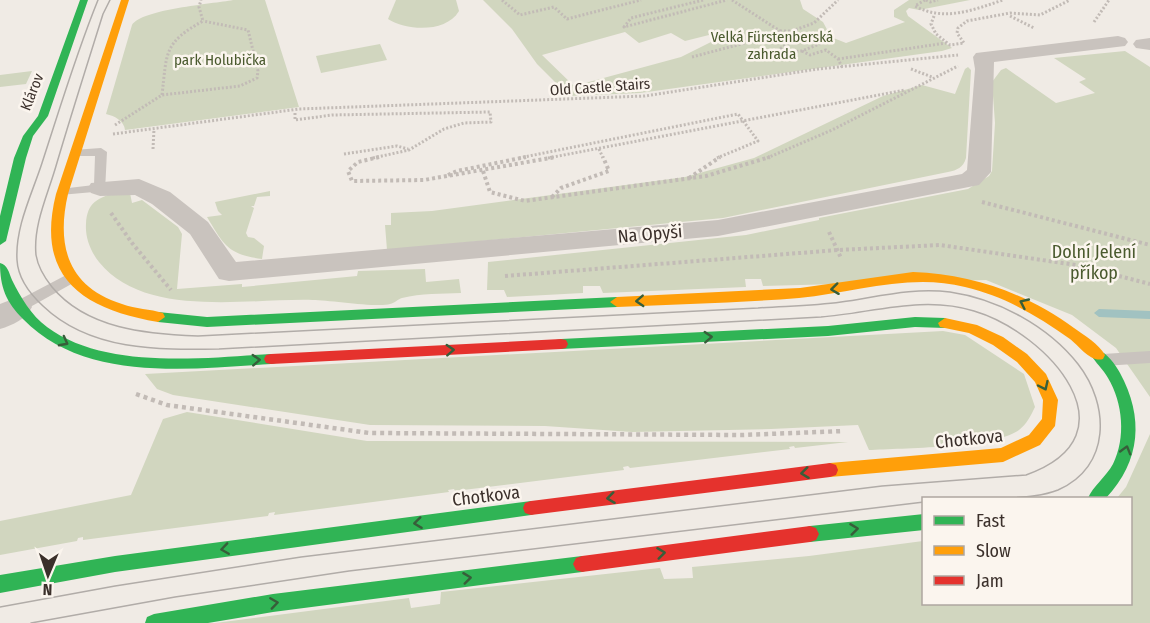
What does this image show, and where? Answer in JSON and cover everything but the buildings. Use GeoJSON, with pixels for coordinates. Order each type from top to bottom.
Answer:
{"type":"FeatureCollection","features":[{"type":"Feature","properties":{"kind":"main road","name":"Klárov"},"geometry":{"type":"LineString","coordinates":[[0,241],[20,158],[28,136],[43,116],[84,0]]}},
{"type":"Feature","properties":{"kind":"main road"},"geometry":{"type":"LineString","coordinates":[[125,0],[110,39],[58,214],[56,245],[59,259],[78,288],[91,297],[120,310],[153,318],[207,322],[797,293],[842,289],[905,277],[937,278],[974,284],[1028,305],[1067,328],[1103,360],[1126,398],[1131,417],[1131,434],[1120,468],[1112,482],[1097,497]]}},
{"type":"Feature","properties":{"kind":"main road"},"geometry":{"type":"LineString","coordinates":[[48,193],[64,192]]}},
{"type":"Feature","properties":{"kind":"main road","name":"Chotkova"},"geometry":{"type":"LineString","coordinates":[[0,267],[9,312],[83,351],[124,360],[173,364],[828,331],[925,322],[944,323],[965,326],[985,333],[1019,355],[1034,369],[1043,382],[1051,410],[1048,422],[1040,436],[1025,448],[1003,455],[863,466],[425,522],[126,562],[0,584]]}},
{"type":"Feature","properties":{"kind":"main road"},"geometry":{"type":"LineString","coordinates":[[154,623],[273,603],[922,522]]}},
{"type":"Feature","properties":{"kind":"street"},"geometry":{"type":"LineString","coordinates":[[983,57],[1118,42]]}},
{"type":"Feature","properties":{"kind":"street","name":"Na Opyši"},"geometry":{"type":"LineString","coordinates":[[100,188],[139,187],[161,198],[199,228],[230,272],[718,228],[970,180],[979,172],[985,69],[983,57]]}},
{"type":"Feature","properties":{"kind":"lane"},"geometry":{"type":"LineString","coordinates":[[77,153],[101,152],[100,188]]}},
{"type":"Feature","properties":{"kind":"lane","name":"Na Opyši"},"geometry":{"type":"LineString","coordinates":[[64,192],[100,188]]}},
{"type":"Feature","properties":{"kind":"lane"},"geometry":{"type":"LineString","coordinates":[[9,312],[70,278]]}},
{"type":"Feature","properties":{"kind":"lane"},"geometry":{"type":"LineString","coordinates":[[1103,360],[1150,357]]}},
{"type":"Feature","properties":{"kind":"path"},"geometry":{"type":"LineString","coordinates":[[201,0],[199,7],[203,21]]}},
{"type":"Feature","properties":{"kind":"path"},"geometry":{"type":"LineString","coordinates":[[502,0],[520,15],[554,7],[567,19],[641,0]]}},
{"type":"Feature","properties":{"kind":"path"},"geometry":{"type":"LineString","coordinates":[[703,0],[632,18],[624,27],[727,0]]}},
{"type":"Feature","properties":{"kind":"path"},"geometry":{"type":"LineString","coordinates":[[732,0],[780,31],[791,32],[814,23],[838,0]]}},
{"type":"Feature","properties":{"kind":"path"},"geometry":{"type":"LineString","coordinates":[[938,0],[930,2],[925,0],[915,6],[934,16],[968,12],[1003,0]]}},
{"type":"Feature","properties":{"kind":"path"},"geometry":{"type":"LineString","coordinates":[[934,16],[931,24],[933,31],[950,45],[964,43],[957,33],[958,28],[967,21],[1010,13],[1040,15],[1070,0]]}},
{"type":"Feature","properties":{"kind":"path"},"geometry":{"type":"LineString","coordinates":[[1010,16],[1029,26]]}},
{"type":"Feature","properties":{"kind":"path"},"geometry":{"type":"LineString","coordinates":[[203,21],[248,30],[258,72],[257,78],[240,86],[162,95],[168,44],[182,32],[203,21]]}},
{"type":"Feature","properties":{"kind":"path"},"geometry":{"type":"LineString","coordinates":[[692,57],[775,35],[780,31]]}},
{"type":"Feature","properties":{"kind":"path"},"geometry":{"type":"LineString","coordinates":[[775,35],[781,40],[793,40],[832,39],[802,51],[774,53],[793,40],[797,36],[791,32]]}},
{"type":"Feature","properties":{"kind":"path"},"geometry":{"type":"LineString","coordinates":[[838,59],[947,43]]}},
{"type":"Feature","properties":{"kind":"path"},"geometry":{"type":"LineString","coordinates":[[802,51],[810,55],[826,51],[838,59],[842,67]]}},
{"type":"Feature","properties":{"kind":"path","name":"Old Castle Stairs"},"geometry":{"type":"LineString","coordinates":[[162,95],[107,133],[154,129],[299,109],[645,96],[842,67],[950,55],[983,57]]}},
{"type":"Feature","properties":{"kind":"path"},"geometry":{"type":"LineString","coordinates":[[483,171],[490,192],[525,201],[706,177],[763,160],[832,130],[909,89],[983,57]]}},
{"type":"Feature","properties":{"kind":"path"},"geometry":{"type":"LineString","coordinates":[[911,69],[933,78]]}},
{"type":"Feature","properties":{"kind":"path"},"geometry":{"type":"LineString","coordinates":[[295,113],[295,120],[332,115],[489,112],[491,122],[464,123],[444,129],[409,150],[358,162],[348,171],[352,180],[424,180],[483,171],[909,89]]}},
{"type":"Feature","properties":{"kind":"path"},"geometry":{"type":"LineString","coordinates":[[442,177],[457,171],[738,114],[758,141],[695,171],[688,179]]}},
{"type":"Feature","properties":{"kind":"path"},"geometry":{"type":"LineString","coordinates":[[153,148],[154,129]]}},
{"type":"Feature","properties":{"kind":"path"},"geometry":{"type":"LineString","coordinates":[[344,154],[397,146],[409,150]]}},
{"type":"Feature","properties":{"kind":"path"},"geometry":{"type":"LineString","coordinates":[[551,198],[561,188],[609,171],[598,148]]}},
{"type":"Feature","properties":{"kind":"path"},"geometry":{"type":"LineString","coordinates":[[948,184],[961,196],[1150,245]]}},
{"type":"Feature","properties":{"kind":"path"},"geometry":{"type":"LineString","coordinates":[[828,231],[838,250]]}},
{"type":"Feature","properties":{"kind":"path"},"geometry":{"type":"LineString","coordinates":[[504,276],[838,250],[940,245],[1076,265],[1150,284]]}},
{"type":"Feature","properties":{"kind":"path"},"geometry":{"type":"LineString","coordinates":[[168,405],[369,433],[742,435],[848,431]]}},
{"type":"Feature","properties":{"kind":"green space","name":"park Holubička"},"geometry":{"type":"Polygon","coordinates":[[[233,0],[265,0],[299,107],[125,130],[118,119],[106,114],[132,25],[138,19],[163,11],[233,0]]]}},
{"type":"Feature","properties":{"kind":"green space"},"geometry":{"type":"Polygon","coordinates":[[[396,0],[456,0],[459,11],[445,23],[426,28],[415,28],[388,19],[396,0]]]}},
{"type":"Feature","properties":{"kind":"green space","name":"Velká Fürstenberská zahrada"},"geometry":{"type":"Polygon","coordinates":[[[483,0],[800,0],[803,9],[823,22],[831,37],[846,43],[905,22],[894,17],[894,10],[909,0],[970,0],[919,10],[909,8],[906,11],[908,16],[952,48],[942,51],[640,93],[569,96],[537,64],[512,29],[483,0]],[[625,32],[542,55],[574,86],[681,57],[715,40],[709,35],[685,41],[671,33],[639,43],[625,32]]]}},
{"type":"Feature","properties":{"kind":"green space"},"geometry":{"type":"Polygon","coordinates":[[[380,44],[387,60],[321,73],[316,56],[380,44]]]}},
{"type":"Feature","properties":{"kind":"green space","name":"Dolní Jelení příkop"},"geometry":{"type":"Polygon","coordinates":[[[1125,51],[1150,67],[1150,397],[1116,348],[1072,315],[986,280],[763,286],[761,279],[745,279],[746,287],[603,293],[600,286],[583,286],[583,293],[507,297],[504,290],[487,290],[488,262],[746,235],[819,220],[819,218],[968,189],[989,176],[992,171],[995,123],[992,82],[1001,70],[1006,68],[1056,103],[1095,93],[1079,82],[1086,79],[1054,58],[1125,51]]]}},
{"type":"Feature","properties":{"kind":"green space"},"geometry":{"type":"Polygon","coordinates":[[[968,67],[971,70],[966,158],[961,166],[954,170],[723,218],[387,250],[385,225],[391,225],[391,213],[432,211],[685,177],[754,158],[883,96],[922,85],[955,94],[965,69],[968,67]]]}},
{"type":"Feature","properties":{"kind":"green space"},"geometry":{"type":"Polygon","coordinates":[[[32,71],[26,84],[0,87],[0,75],[32,71]]]}},
{"type":"Feature","properties":{"kind":"green space"},"geometry":{"type":"Polygon","coordinates":[[[270,191],[270,196],[257,197],[254,206],[251,206],[254,208],[246,233],[248,237],[254,238],[264,246],[262,259],[241,254],[228,247],[207,217],[222,215],[215,202],[270,191]]]}},
{"type":"Feature","properties":{"kind":"green space"},"geometry":{"type":"Polygon","coordinates":[[[117,192],[130,193],[132,203],[142,200],[178,227],[182,234],[177,289],[242,284],[242,287],[357,276],[358,271],[425,269],[426,282],[459,279],[461,293],[417,295],[402,298],[390,304],[375,305],[313,300],[199,302],[170,299],[143,292],[119,280],[99,262],[88,240],[86,224],[91,206],[104,196],[117,192]]]}},
{"type":"Feature","properties":{"kind":"green space"},"geometry":{"type":"Polygon","coordinates":[[[943,331],[965,335],[1024,374],[1035,407],[1027,422],[1019,430],[1007,436],[969,444],[869,450],[858,425],[632,432],[545,426],[370,425],[173,395],[157,389],[145,374],[943,331]]]}},
{"type":"Feature","properties":{"kind":"green space"},"geometry":{"type":"Polygon","coordinates":[[[187,412],[367,441],[848,442],[795,448],[794,446],[789,447],[790,449],[630,468],[628,466],[623,467],[624,470],[455,491],[454,489],[448,490],[449,492],[274,515],[275,512],[269,513],[268,516],[83,540],[83,537],[78,538],[77,541],[0,555],[0,521],[131,495],[163,419],[187,412]]]}},
{"type":"Feature","properties":{"kind":"green space"},"geometry":{"type":"Polygon","coordinates":[[[1150,434],[1150,623],[215,623],[409,598],[411,608],[440,604],[441,592],[660,568],[664,579],[693,578],[692,567],[809,556],[922,541],[922,605],[1132,605],[1132,497],[1118,497],[1126,487],[1150,434]]]}},
{"type":"Feature","properties":{"kind":"waterway"},"geometry":{"type":"LineString","coordinates":[[1099,313],[1150,315]]}},
{"type":"Feature","properties":{"kind":"tram line"},"geometry":{"type":"LineString","coordinates":[[0,607],[115,586],[301,557],[882,486],[1026,475],[1059,457],[1076,436],[1079,411],[1070,386],[1053,362],[1029,340],[1002,323],[955,306],[898,306],[821,317],[219,349],[149,348],[103,340],[82,332],[62,321],[29,291],[18,267],[17,248],[25,211],[98,0]]}},
{"type":"Feature","properties":{"kind":"tram line"},"geometry":{"type":"LineString","coordinates":[[110,0],[103,14],[37,232],[36,255],[46,279],[66,301],[82,312],[138,331],[198,336],[810,305],[895,293],[950,292],[1004,308],[1037,326],[1066,350],[1078,364],[1089,380],[1096,398],[1100,416],[1100,434],[1096,451],[1088,466],[1075,480],[1058,490],[1022,497]]}},
{"type":"Feature","properties":{"kind":"tram line"},"geometry":{"type":"LineString","coordinates":[[31,623],[175,597],[349,571],[922,502]]}},
{"type":"Feature","properties":{"kind":"traffic: fast"},"geometry":{"type":"LineString","coordinates":[[0,241],[20,158],[28,136],[43,116],[84,0]]}},
{"type":"Feature","properties":{"kind":"traffic: fast"},"geometry":{"type":"LineString","coordinates":[[0,267],[17,304],[43,331],[75,348],[113,358],[153,363],[271,359]]}},
{"type":"Feature","properties":{"kind":"traffic: fast"},"geometry":{"type":"LineString","coordinates":[[158,317],[207,322],[617,302]]}},
{"type":"Feature","properties":{"kind":"traffic: fast"},"geometry":{"type":"LineString","coordinates":[[561,344],[828,331],[915,322],[945,323]]}},
{"type":"Feature","properties":{"kind":"traffic: fast"},"geometry":{"type":"LineString","coordinates":[[1097,497],[1121,466],[1127,447],[1129,427],[1127,408],[1121,389],[1111,371],[1098,355]]}},
{"type":"Feature","properties":{"kind":"traffic: fast"},"geometry":{"type":"LineString","coordinates":[[0,584],[115,564],[531,508]]}},
{"type":"Feature","properties":{"kind":"traffic: fast"},"geometry":{"type":"LineString","coordinates":[[810,534],[922,522]]}},
{"type":"Feature","properties":{"kind":"traffic: fast"},"geometry":{"type":"LineString","coordinates":[[154,623],[273,603],[582,564]]}},
{"type":"Feature","properties":{"kind":"traffic: slow"},"geometry":{"type":"LineString","coordinates":[[125,0],[62,194],[57,238],[61,258],[69,275],[82,288],[116,308],[158,317]]}},
{"type":"Feature","properties":{"kind":"traffic: slow"},"geometry":{"type":"LineString","coordinates":[[617,302],[800,293],[899,278],[938,278],[988,288],[1013,298],[1058,323],[1098,355]]}},
{"type":"Feature","properties":{"kind":"traffic: slow"},"geometry":{"type":"LineString","coordinates":[[830,470],[1003,455],[1034,440],[1049,421],[1050,400],[1040,378],[1022,358],[998,341],[972,329],[945,323]]}},
{"type":"Feature","properties":{"kind":"traffic: jam"},"geometry":{"type":"LineString","coordinates":[[271,359],[561,344]]}},
{"type":"Feature","properties":{"kind":"traffic: jam"},"geometry":{"type":"LineString","coordinates":[[531,508],[830,470]]}},
{"type":"Feature","properties":{"kind":"traffic: jam"},"geometry":{"type":"LineString","coordinates":[[582,564],[810,534]]}}]}
